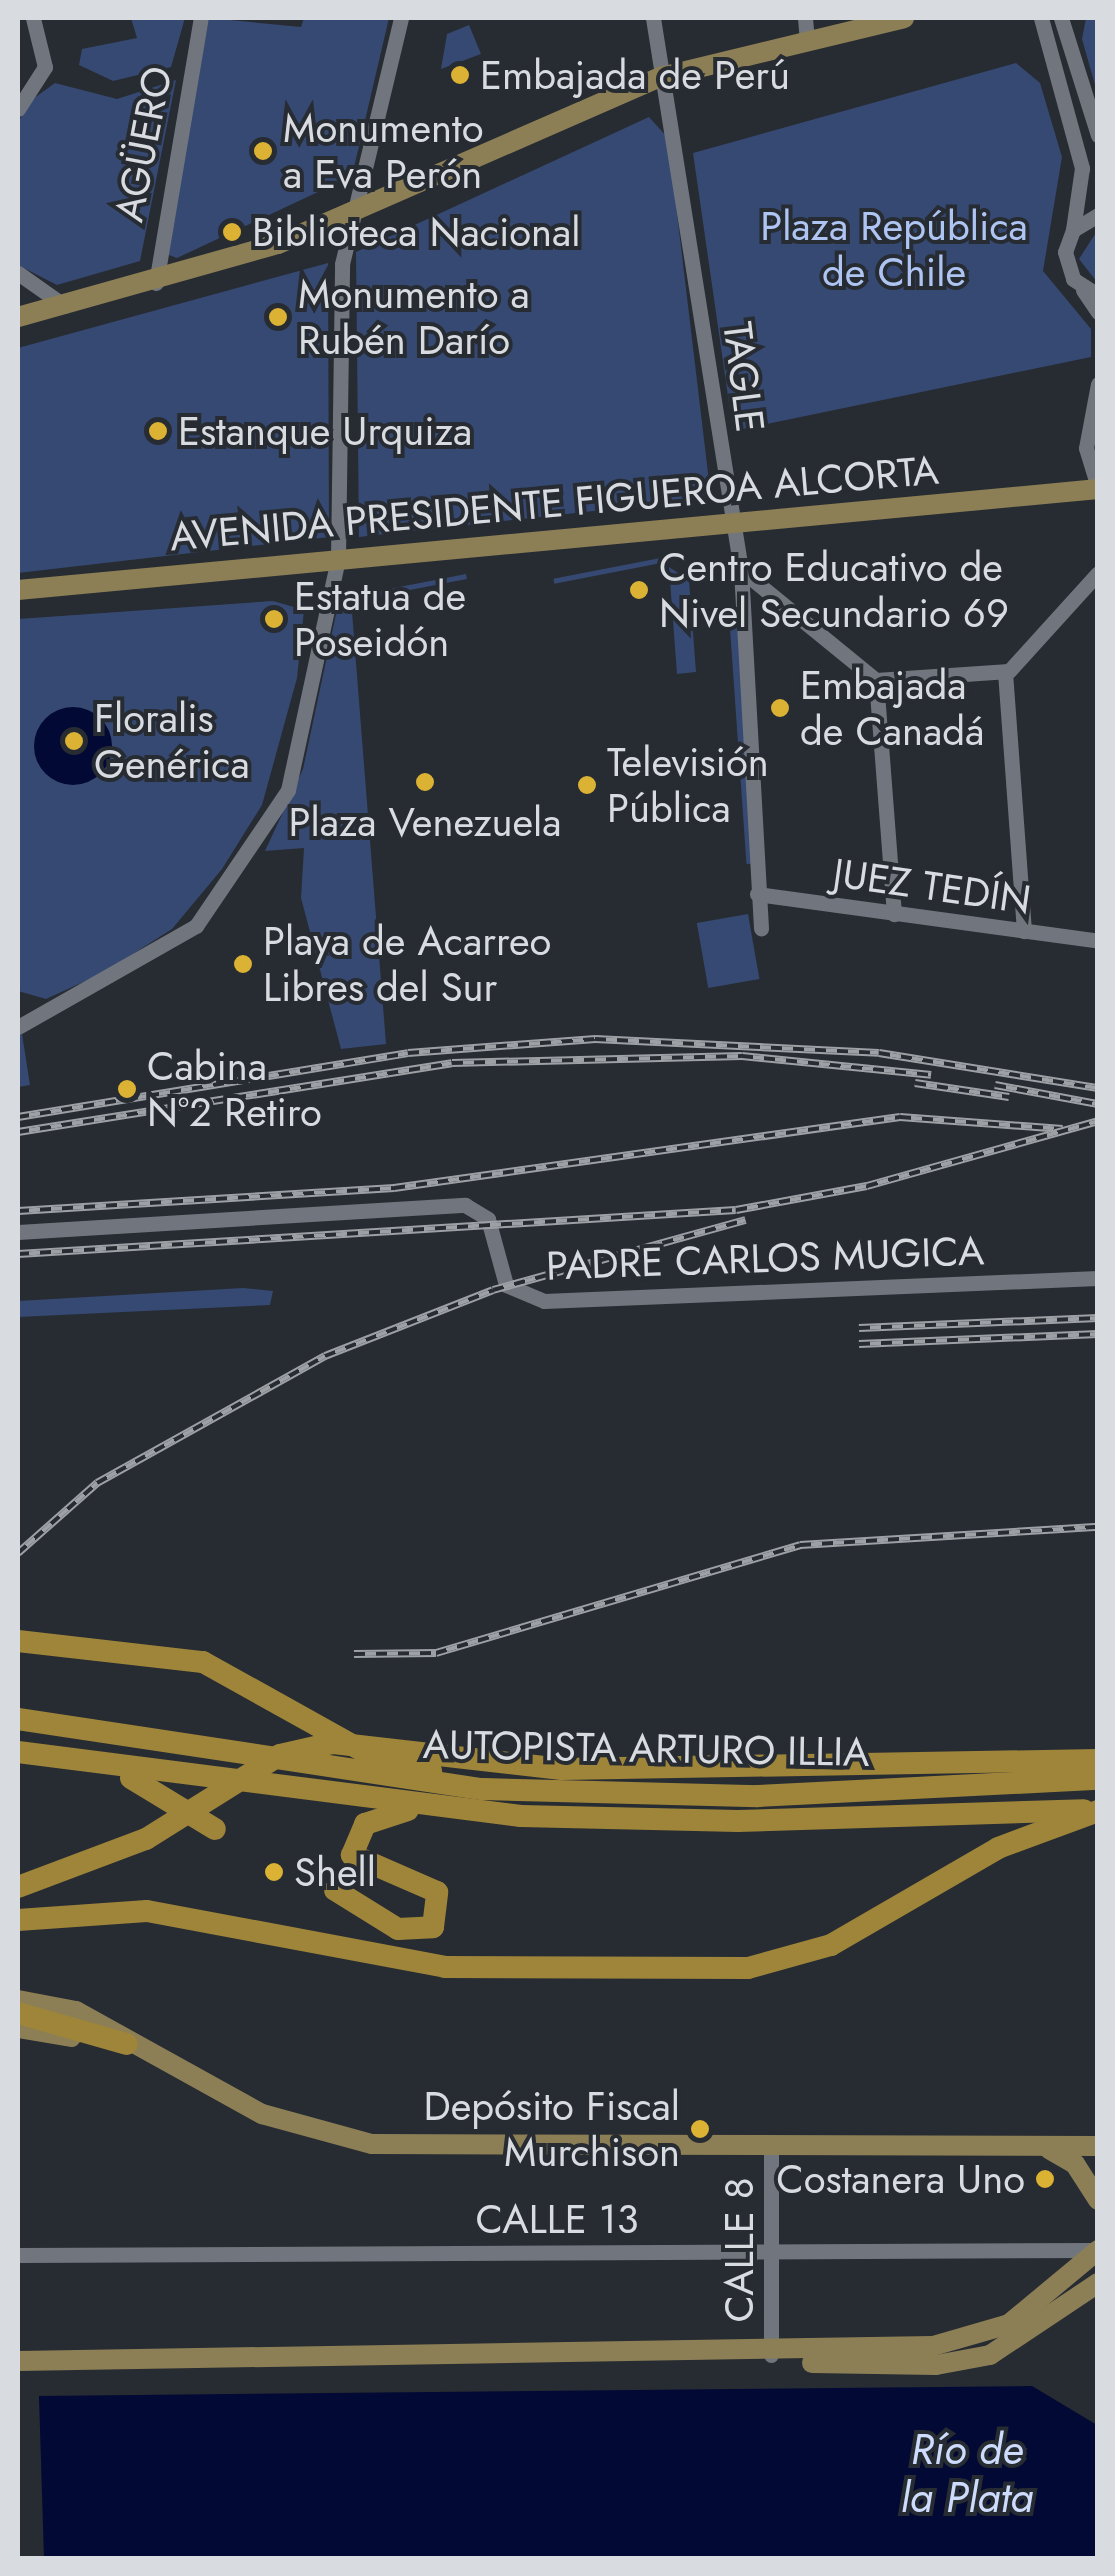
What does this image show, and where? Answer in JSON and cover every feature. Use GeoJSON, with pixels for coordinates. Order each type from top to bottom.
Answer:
{"type":"FeatureCollection","features":[{"type":"Feature","properties":{"kind":"highway"},"geometry":{"type":"LineString","coordinates":[[18,1641],[203,1662],[363,1751],[472,1788]]}},
{"type":"Feature","properties":{"kind":"highway","name":"AUTOPISTA ARTURO ILLIA"},"geometry":{"type":"LineString","coordinates":[[18,1719],[472,1788],[758,1796],[1098,1780]]}},
{"type":"Feature","properties":{"kind":"highway"},"geometry":{"type":"LineString","coordinates":[[18,1887],[146,1839],[253,1767],[304,1746],[366,1740],[501,1764],[615,1770],[1098,1760]]}},
{"type":"Feature","properties":{"kind":"highway","name":"AUTOPISTA ARTURO ILLIA"},"geometry":{"type":"LineString","coordinates":[[18,1752],[114,1770],[426,1806],[738,1821],[1098,1810]]}},
{"type":"Feature","properties":{"kind":"highway"},"geometry":{"type":"LineString","coordinates":[[114,1770],[215,1829]]}},
{"type":"Feature","properties":{"kind":"highway"},"geometry":{"type":"LineString","coordinates":[[334,1890],[398,1929],[433,1926],[437,1892],[352,1854],[365,1824],[426,1806]]}},
{"type":"Feature","properties":{"kind":"highway"},"geometry":{"type":"LineString","coordinates":[[18,1920],[111,1910],[223,1921],[445,1967],[748,1968],[832,1945],[998,1848],[1098,1810]]}},
{"type":"Feature","properties":{"kind":"highway"},"geometry":{"type":"LineString","coordinates":[[18,2013],[127,2044]]}},
{"type":"Feature","properties":{"kind":"main road"},"geometry":{"type":"LineString","coordinates":[[18,318],[156,282],[352,212],[661,76],[904,18]]}},
{"type":"Feature","properties":{"kind":"main road","name":"AVENIDA PRESIDENTE FIGUEROA ALCORTA"},"geometry":{"type":"LineString","coordinates":[[18,590],[730,519],[1098,488]]}},
{"type":"Feature","properties":{"kind":"main road"},"geometry":{"type":"LineString","coordinates":[[18,2000],[76,2011],[127,2044],[262,2114],[372,2144],[1098,2146]]}},
{"type":"Feature","properties":{"kind":"main road"},"geometry":{"type":"LineString","coordinates":[[18,2028],[127,2044]]}},
{"type":"Feature","properties":{"kind":"main road"},"geometry":{"type":"LineString","coordinates":[[1042,2146],[1075,2164],[1098,2200]]}},
{"type":"Feature","properties":{"kind":"main road"},"geometry":{"type":"LineString","coordinates":[[18,2361],[771,2355],[969,2339],[1032,2310],[1097,2249]]}},
{"type":"Feature","properties":{"kind":"main road"},"geometry":{"type":"LineString","coordinates":[[771,2355],[801,2363],[965,2362],[1038,2330],[1098,2283]]}},
{"type":"Feature","properties":{"kind":"street"},"geometry":{"type":"LineString","coordinates":[[18,108],[45,67],[33,18]]}},
{"type":"Feature","properties":{"kind":"street","name":"AGÜERO"},"geometry":{"type":"LineString","coordinates":[[156,282],[201,18]]}},
{"type":"Feature","properties":{"kind":"street"},"geometry":{"type":"LineString","coordinates":[[18,1027],[179,941],[261,842],[296,764],[338,558],[341,282],[352,212],[401,18]]}},
{"type":"Feature","properties":{"kind":"street","name":"TAGLE"},"geometry":{"type":"LineString","coordinates":[[653,18],[661,76],[679,142],[730,519],[741,570],[760,928]]}},
{"type":"Feature","properties":{"kind":"street"},"geometry":{"type":"LineString","coordinates":[[805,18],[807,41]]}},
{"type":"Feature","properties":{"kind":"street"},"geometry":{"type":"LineString","coordinates":[[1041,18],[1082,168],[1065,259],[1098,312]]}},
{"type":"Feature","properties":{"kind":"street"},"geometry":{"type":"LineString","coordinates":[[1061,18],[1098,136]]}},
{"type":"Feature","properties":{"kind":"street"},"geometry":{"type":"LineString","coordinates":[[1073,230],[1098,215]]}},
{"type":"Feature","properties":{"kind":"street"},"geometry":{"type":"LineString","coordinates":[[18,272],[64,306]]}},
{"type":"Feature","properties":{"kind":"street"},"geometry":{"type":"LineString","coordinates":[[1080,286],[1098,295]]}},
{"type":"Feature","properties":{"kind":"street"},"geometry":{"type":"LineString","coordinates":[[1098,384],[1086,448],[1098,488]]}},
{"type":"Feature","properties":{"kind":"street"},"geometry":{"type":"LineString","coordinates":[[741,570],[876,680],[1004,672],[1098,573]]}},
{"type":"Feature","properties":{"kind":"street"},"geometry":{"type":"LineString","coordinates":[[1004,672],[1024,931]]}},
{"type":"Feature","properties":{"kind":"street"},"geometry":{"type":"LineString","coordinates":[[876,680],[894,914]]}},
{"type":"Feature","properties":{"kind":"street","name":"JUEZ TEDÍN"},"geometry":{"type":"LineString","coordinates":[[757,894],[1098,941]]}},
{"type":"Feature","properties":{"kind":"street"},"geometry":{"type":"LineString","coordinates":[[18,1008],[34,1018]]}},
{"type":"Feature","properties":{"kind":"street","name":"PADRE CARLOS MUGICA"},"geometry":{"type":"LineString","coordinates":[[18,1232],[465,1204],[490,1223],[502,1280],[536,1300],[1098,1278]]}},
{"type":"Feature","properties":{"kind":"street","name":"CALLE 8"},"geometry":{"type":"LineString","coordinates":[[771,2145],[771,2355]]}},
{"type":"Feature","properties":{"kind":"street","name":"CALLE 13"},"geometry":{"type":"LineString","coordinates":[[18,2255],[1097,2249]]}},
{"type":"Feature","properties":{"kind":"green space"},"geometry":{"type":"Polygon","coordinates":[[[131,18],[185,18],[171,67],[113,81],[79,65],[82,49],[137,38],[131,18]]]}},
{"type":"Feature","properties":{"kind":"green space"},"geometry":{"type":"Polygon","coordinates":[[[209,18],[301,27],[304,18],[389,18],[352,176],[177,258],[166,254],[209,18]]]}},
{"type":"Feature","properties":{"kind":"green space"},"geometry":{"type":"Polygon","coordinates":[[[1086,18],[1097,18],[1097,92],[1082,39],[1086,18]]]}},
{"type":"Feature","properties":{"kind":"green space"},"geometry":{"type":"Polygon","coordinates":[[[469,25],[481,54],[441,69],[447,34],[469,25]]]}},
{"type":"Feature","properties":{"kind":"green space","name":"Plaza República de Chile"},"geometry":{"type":"Polygon","coordinates":[[[1016,63],[1040,83],[1062,157],[1043,271],[1091,329],[1091,357],[733,431],[693,153],[1016,63]]]}},
{"type":"Feature","properties":{"kind":"green space"},"geometry":{"type":"Polygon","coordinates":[[[176,80],[140,261],[57,285],[18,265],[18,122],[33,99],[55,83],[117,99],[176,80]]]}},
{"type":"Feature","properties":{"kind":"green space"},"geometry":{"type":"Polygon","coordinates":[[[649,117],[668,138],[711,498],[359,537],[356,252],[649,117]]]}},
{"type":"Feature","properties":{"kind":"green space"},"geometry":{"type":"Polygon","coordinates":[[[1097,231],[1097,282],[1079,259],[1097,231]]]}},
{"type":"Feature","properties":{"kind":"green space"},"geometry":{"type":"Polygon","coordinates":[[[328,263],[329,537],[18,573],[18,348],[328,263]]]}},
{"type":"Feature","properties":{"kind":"green space"},"geometry":{"type":"Polygon","coordinates":[[[681,554],[682,559],[554,584],[553,579],[681,554]]]}},
{"type":"Feature","properties":{"kind":"green space"},"geometry":{"type":"Polygon","coordinates":[[[669,567],[689,580],[696,672],[677,674],[669,567]]]}},
{"type":"Feature","properties":{"kind":"green space"},"geometry":{"type":"Polygon","coordinates":[[[466,574],[467,579],[367,598],[366,593],[466,574]]]}},
{"type":"Feature","properties":{"kind":"green space"},"geometry":{"type":"Polygon","coordinates":[[[351,599],[386,1044],[341,1049],[301,898],[304,848],[265,851],[303,769],[339,600],[351,599]]]}},
{"type":"Feature","properties":{"kind":"green space"},"geometry":{"type":"Polygon","coordinates":[[[273,601],[304,610],[297,678],[262,805],[222,869],[172,929],[103,973],[46,999],[18,991],[18,619],[273,601]]]}},
{"type":"Feature","properties":{"kind":"green space"},"geometry":{"type":"Polygon","coordinates":[[[737,614],[754,863],[746,864],[729,615],[737,614]]]}},
{"type":"Feature","properties":{"kind":"green space"},"geometry":{"type":"Polygon","coordinates":[[[748,914],[759,979],[708,988],[697,923],[748,914]]]}},
{"type":"Feature","properties":{"kind":"green space"},"geometry":{"type":"Polygon","coordinates":[[[22,1034],[30,1085],[18,1087],[18,1036],[22,1034]]]}},
{"type":"Feature","properties":{"kind":"green space"},"geometry":{"type":"Polygon","coordinates":[[[243,1288],[273,1291],[270,1305],[18,1317],[18,1301],[243,1288]]]}},
{"type":"Feature","properties":{"kind":"water"},"geometry":{"type":"Polygon","coordinates":[[[73,707],[88,710],[100,719],[109,731],[109,761],[100,773],[88,782],[73,785],[58,782],[46,773],[37,761],[34,746],[37,731],[46,719],[58,710],[73,707]]]}},
{"type":"Feature","properties":{"kind":"water","name":"Río de la Plata"},"geometry":{"type":"Polygon","coordinates":[[[1032,2386],[1097,2425],[1097,2558],[44,2558],[39,2396],[1032,2386]]]}},
{"type":"Feature","properties":{"kind":"railway"},"geometry":{"type":"LineString","coordinates":[[18,1117],[408,1053],[595,1039],[879,1053],[1098,1088]]}},
{"type":"Feature","properties":{"kind":"railway"},"geometry":{"type":"LineString","coordinates":[[18,1132],[452,1063],[742,1056],[931,1075]]}},
{"type":"Feature","properties":{"kind":"railway"},"geometry":{"type":"LineString","coordinates":[[915,1083],[1009,1097]]}},
{"type":"Feature","properties":{"kind":"railway"},"geometry":{"type":"LineString","coordinates":[[995,1085],[1098,1104]]}},
{"type":"Feature","properties":{"kind":"railway"},"geometry":{"type":"LineString","coordinates":[[18,1211],[394,1188],[900,1117],[1063,1129]]}},
{"type":"Feature","properties":{"kind":"railway"},"geometry":{"type":"LineString","coordinates":[[18,1254],[736,1210],[867,1186],[1098,1121]]}},
{"type":"Feature","properties":{"kind":"railway"},"geometry":{"type":"LineString","coordinates":[[18,1553],[97,1483],[325,1356],[493,1290],[745,1220]]}},
{"type":"Feature","properties":{"kind":"railway"},"geometry":{"type":"LineString","coordinates":[[859,1328],[1098,1318]]}},
{"type":"Feature","properties":{"kind":"railway"},"geometry":{"type":"LineString","coordinates":[[859,1344],[1098,1334]]}},
{"type":"Feature","properties":{"kind":"railway"},"geometry":{"type":"LineString","coordinates":[[354,1654],[436,1653],[800,1545],[1098,1527]]}},
{"type":"Feature","properties":{"kind":"place","name":"Embajada de Perú"},"geometry":{"type":"Point","coordinates":[460,75]}},
{"type":"Feature","properties":{"kind":"place","name":"Monumento a Eva Perón"},"geometry":{"type":"Point","coordinates":[263,151]}},
{"type":"Feature","properties":{"kind":"place","name":"Biblioteca Nacional"},"geometry":{"type":"Point","coordinates":[232,232]}},
{"type":"Feature","properties":{"kind":"place","name":"Monumento a Rubén Darío"},"geometry":{"type":"Point","coordinates":[278,317]}},
{"type":"Feature","properties":{"kind":"place","name":"Estanque Urquiza"},"geometry":{"type":"Point","coordinates":[158,431]}},
{"type":"Feature","properties":{"kind":"place","name":"Centro Educativo de Nivel Secundario 69"},"geometry":{"type":"Point","coordinates":[639,590]}},
{"type":"Feature","properties":{"kind":"place","name":"Estatua de Poseidón"},"geometry":{"type":"Point","coordinates":[274,619]}},
{"type":"Feature","properties":{"kind":"place","name":"Embajada de Canadá"},"geometry":{"type":"Point","coordinates":[780,708]}},
{"type":"Feature","properties":{"kind":"place","name":"Floralis Genérica"},"geometry":{"type":"Point","coordinates":[74,741]}},
{"type":"Feature","properties":{"kind":"place","name":"Plaza Venezuela"},"geometry":{"type":"Point","coordinates":[425,782]}},
{"type":"Feature","properties":{"kind":"place","name":"Televisión Pública"},"geometry":{"type":"Point","coordinates":[587,785]}},
{"type":"Feature","properties":{"kind":"place","name":"Playa de Acarreo Libres del Sur"},"geometry":{"type":"Point","coordinates":[243,964]}},
{"type":"Feature","properties":{"kind":"place","name":"Cabina N°2 Retiro"},"geometry":{"type":"Point","coordinates":[127,1089]}},
{"type":"Feature","properties":{"kind":"place","name":"Shell"},"geometry":{"type":"Point","coordinates":[274,1872]}},
{"type":"Feature","properties":{"kind":"place","name":"Depósito Fiscal Murchison"},"geometry":{"type":"Point","coordinates":[700,2129]}},
{"type":"Feature","properties":{"kind":"place","name":"Costanera Uno"},"geometry":{"type":"Point","coordinates":[1045,2179]}}]}
